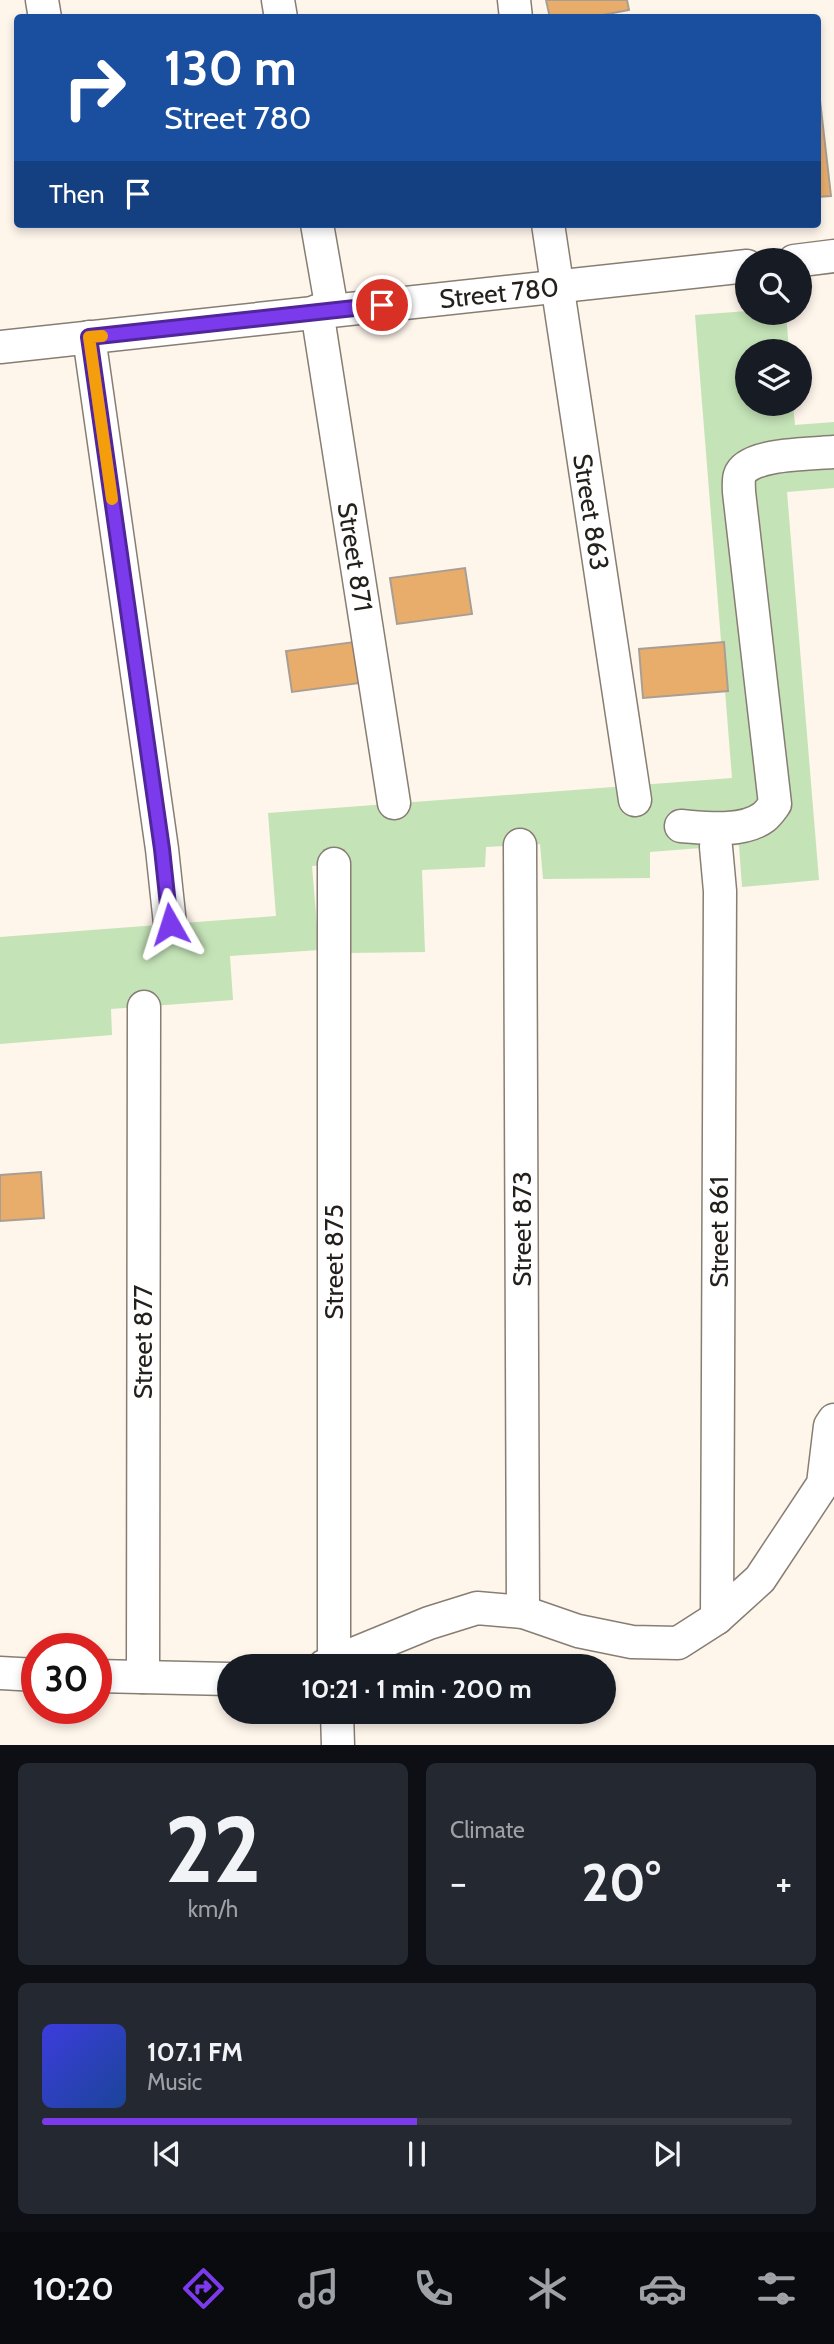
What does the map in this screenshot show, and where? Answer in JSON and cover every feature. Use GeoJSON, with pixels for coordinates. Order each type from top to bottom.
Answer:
{"type":"FeatureCollection","features":[{"type":"Feature","properties":{"kind":"street","name":"Street 871"},"geometry":{"type":"LineString","coordinates":[[317,228],[324,311],[394,803]]}},
{"type":"Feature","properties":{"kind":"street","name":"Street 863"},"geometry":{"type":"LineString","coordinates":[[549,228],[635,800]]}},
{"type":"Feature","properties":{"kind":"street"},"geometry":{"type":"LineString","coordinates":[[812,259],[834,256]]}},
{"type":"Feature","properties":{"kind":"street","name":"Street 780"},"geometry":{"type":"LineString","coordinates":[[0,347],[735,267]]}},
{"type":"Feature","properties":{"kind":"street"},"geometry":{"type":"LineString","coordinates":[[89,337],[162,849],[170,924]]}},
{"type":"Feature","properties":{"kind":"street"},"geometry":{"type":"LineString","coordinates":[[681,826],[716,828],[747,825],[765,817],[775,804],[739,492],[740,474],[748,465],[761,459],[834,452]]}},
{"type":"Feature","properties":{"kind":"street","name":"Street 873"},"geometry":{"type":"LineString","coordinates":[[520,845],[523,1612]]}},
{"type":"Feature","properties":{"kind":"street","name":"Street 861"},"geometry":{"type":"LineString","coordinates":[[716,847],[720,891],[717,1618]]}},
{"type":"Feature","properties":{"kind":"street","name":"Street 875"},"geometry":{"type":"LineString","coordinates":[[330,1654],[334,864]]}},
{"type":"Feature","properties":{"kind":"street","name":"Street 877"},"geometry":{"type":"LineString","coordinates":[[143,1676],[144,1007]]}},
{"type":"Feature","properties":{"kind":"street"},"geometry":{"type":"LineString","coordinates":[[354,1654],[429,1623],[477,1608],[523,1612],[578,1631],[632,1642],[678,1643],[717,1618],[760,1579],[823,1484],[830,1426],[834,1420]]}},
{"type":"Feature","properties":{"kind":"street"},"geometry":{"type":"LineString","coordinates":[[0,1673],[21,1674]]}},
{"type":"Feature","properties":{"kind":"street"},"geometry":{"type":"LineString","coordinates":[[112,1676],[217,1679]]}},
{"type":"Feature","properties":{"kind":"green space"},"geometry":{"type":"Polygon","coordinates":[[[735,312],[735,325],[787,325],[788,339],[735,339],[735,416],[794,416],[795,425],[834,422],[834,488],[787,492],[819,880],[742,887],[739,845],[650,852],[650,878],[543,879],[540,844],[486,847],[485,867],[422,870],[425,952],[347,953],[344,863],[312,866],[319,950],[230,956],[233,1000],[111,1009],[112,1035],[0,1044],[0,937],[276,916],[268,813],[732,778],[695,315],[735,312]]]}},
{"type":"Feature","properties":{"kind":"building"},"geometry":{"type":"Polygon","coordinates":[[[546,0],[627,0],[629,10],[608,14],[549,14],[546,0]]]}},
{"type":"Feature","properties":{"kind":"building"},"geometry":{"type":"Polygon","coordinates":[[[821,109],[831,196],[821,197],[821,109]]]}},
{"type":"Feature","properties":{"kind":"building"},"geometry":{"type":"Polygon","coordinates":[[[465,568],[472,614],[397,624],[390,578],[465,568]]]}},
{"type":"Feature","properties":{"kind":"building"},"geometry":{"type":"Polygon","coordinates":[[[354,642],[360,683],[292,692],[286,651],[354,642]]]}},
{"type":"Feature","properties":{"kind":"building"},"geometry":{"type":"Polygon","coordinates":[[[724,642],[728,691],[643,698],[639,649],[724,642]]]}},
{"type":"Feature","properties":{"kind":"building"},"geometry":{"type":"Polygon","coordinates":[[[41,1172],[44,1218],[0,1221],[0,1175],[41,1172]]]}},
{"type":"Feature","properties":{"kind":"slow traffic"},"geometry":{"type":"LineString","coordinates":[[102,336],[89,337],[112,499]]}},
{"type":"Feature","properties":{"kind":"route"},"geometry":{"type":"LineString","coordinates":[[170,924],[162,849],[89,337],[382,305]]}}]}
